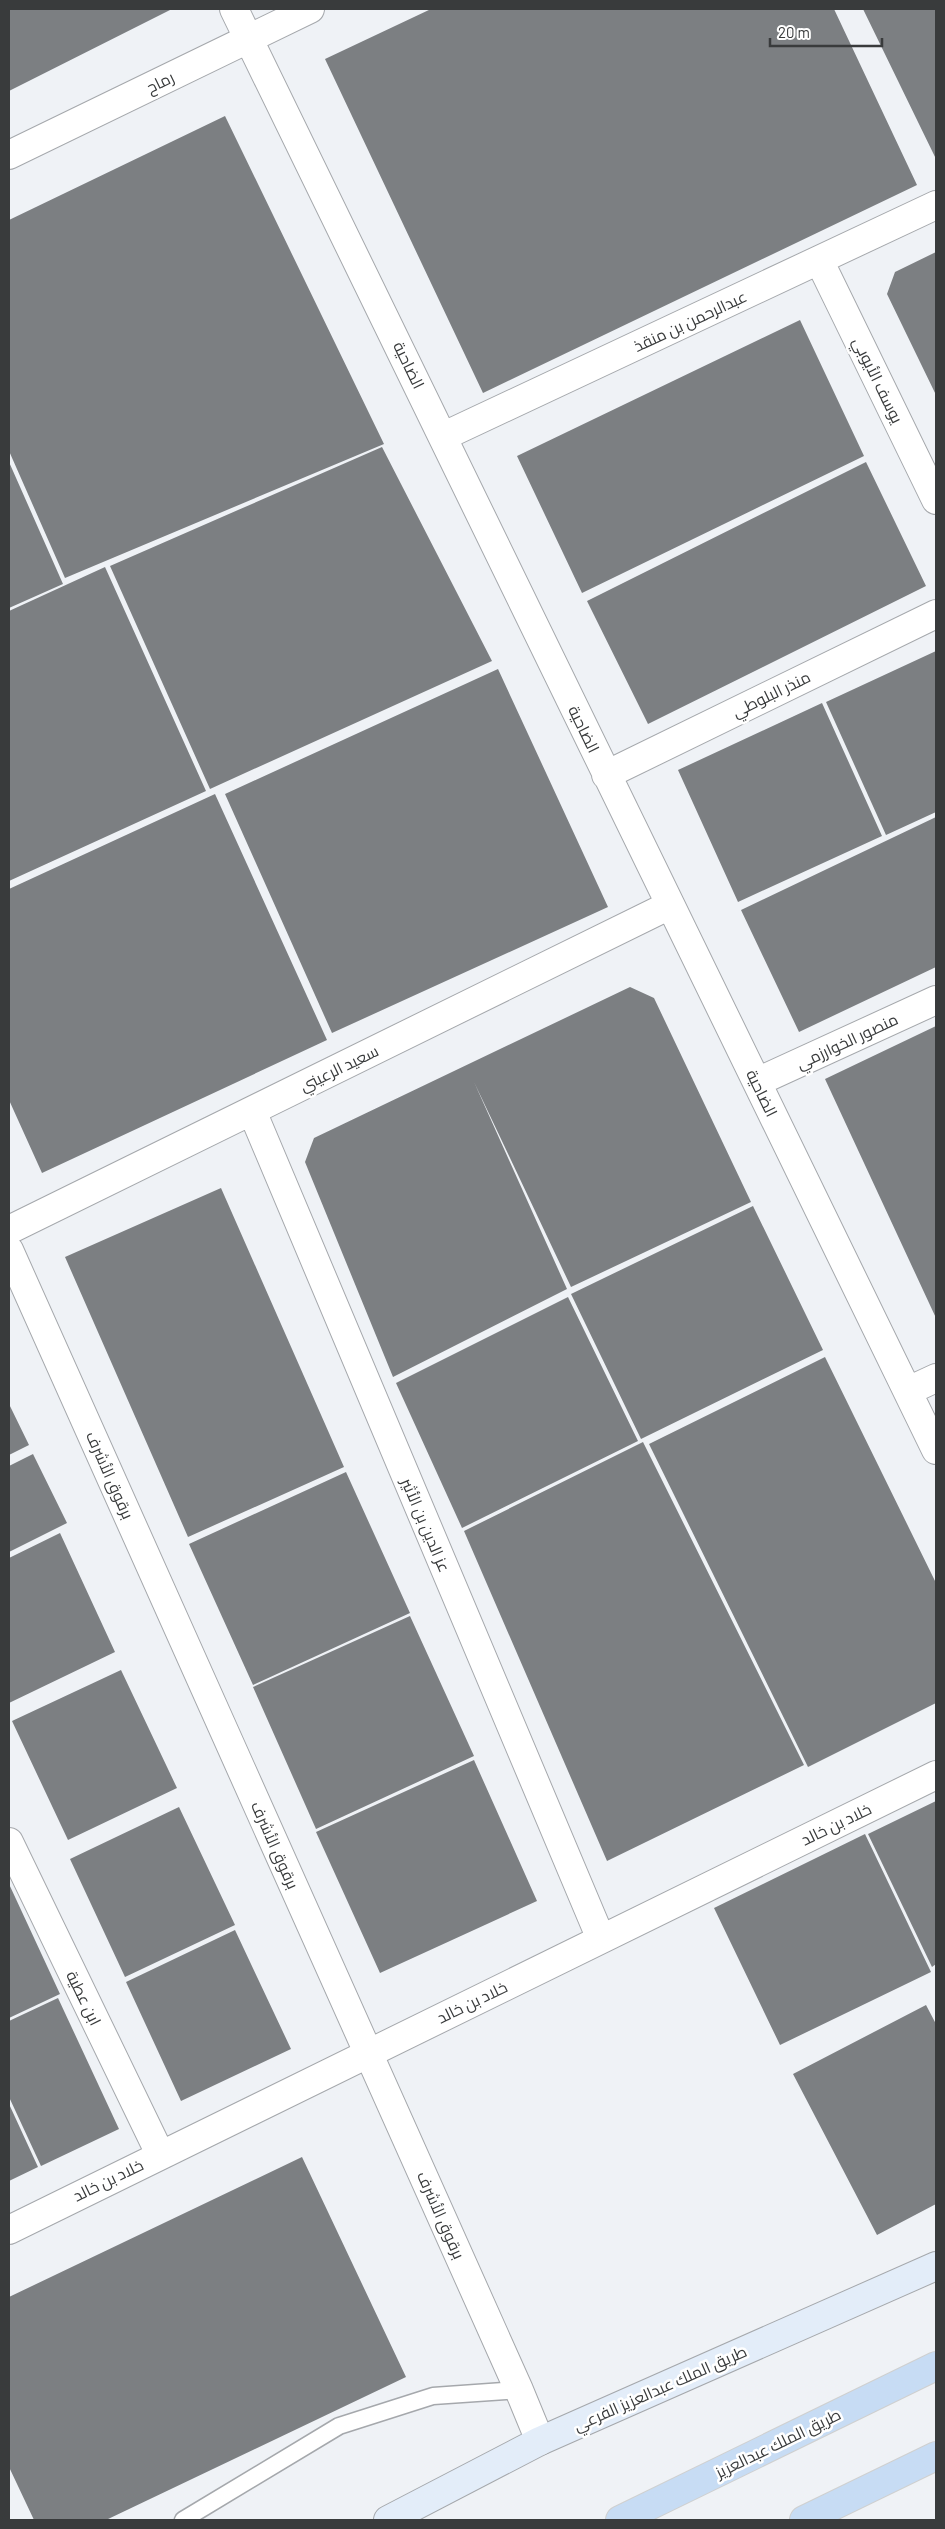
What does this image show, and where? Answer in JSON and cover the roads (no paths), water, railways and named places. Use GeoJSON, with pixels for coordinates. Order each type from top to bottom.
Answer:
{"type":"FeatureCollection","features":[{"type":"Feature","properties":{"kind":"main road","name":"طريق الملك عبدالعزيز"},"geometry":{"type":"LineString","coordinates":[[620,2520],[936,2366]]}},
{"type":"Feature","properties":{"kind":"main road"},"geometry":{"type":"LineString","coordinates":[[804,2520],[936,2456]]}},
{"type":"Feature","properties":{"kind":"street","name":"الضاحية"},"geometry":{"type":"LineString","coordinates":[[234,9],[250,38],[444,436],[606,775],[936,1450]]}},
{"type":"Feature","properties":{"kind":"street","name":"رماح"},"geometry":{"type":"LineString","coordinates":[[9,155],[310,9]]}},
{"type":"Feature","properties":{"kind":"street","name":"عبدالرحمن بن منقذ"},"geometry":{"type":"LineString","coordinates":[[444,436],[936,205]]}},
{"type":"Feature","properties":{"kind":"street","name":"يوسف الأيوبي"},"geometry":{"type":"LineString","coordinates":[[819,260],[936,500]]}},
{"type":"Feature","properties":{"kind":"street","name":"منذر البلوطي"},"geometry":{"type":"LineString","coordinates":[[606,775],[936,614]]}},
{"type":"Feature","properties":{"kind":"street","name":"سعيد الرعيني"},"geometry":{"type":"LineString","coordinates":[[9,1230],[670,905]]}},
{"type":"Feature","properties":{"kind":"street","name":"منصور الخوارزمي"},"geometry":{"type":"LineString","coordinates":[[757,1082],[936,1000]]}},
{"type":"Feature","properties":{"kind":"street","name":"عز الدين بن الأثير"},"geometry":{"type":"LineString","coordinates":[[252,1111],[601,1939]]}},
{"type":"Feature","properties":{"kind":"street","name":"برقوق الأشرف"},"geometry":{"type":"LineString","coordinates":[[9,1250],[520,2390],[540,2441]]}},
{"type":"Feature","properties":{"kind":"street"},"geometry":{"type":"LineString","coordinates":[[908,1391],[936,1378]]}},
{"type":"Feature","properties":{"kind":"street","name":"خلاد بن خالد"},"geometry":{"type":"LineString","coordinates":[[9,2230],[160,2154],[936,1776]]}},
{"type":"Feature","properties":{"kind":"street","name":"ابن عطية"},"geometry":{"type":"LineString","coordinates":[[9,1842],[160,2154]]}},
{"type":"Feature","properties":{"kind":"street","name":"طريق الملك عبدالعزيز الفرعي"},"geometry":{"type":"LineString","coordinates":[[388,2520],[540,2441],[936,2266]]}},
{"type":"Feature","properties":{"kind":"lane"},"geometry":{"type":"LineString","coordinates":[[183,2520],[338,2426],[433,2396],[520,2390]]}}]}
